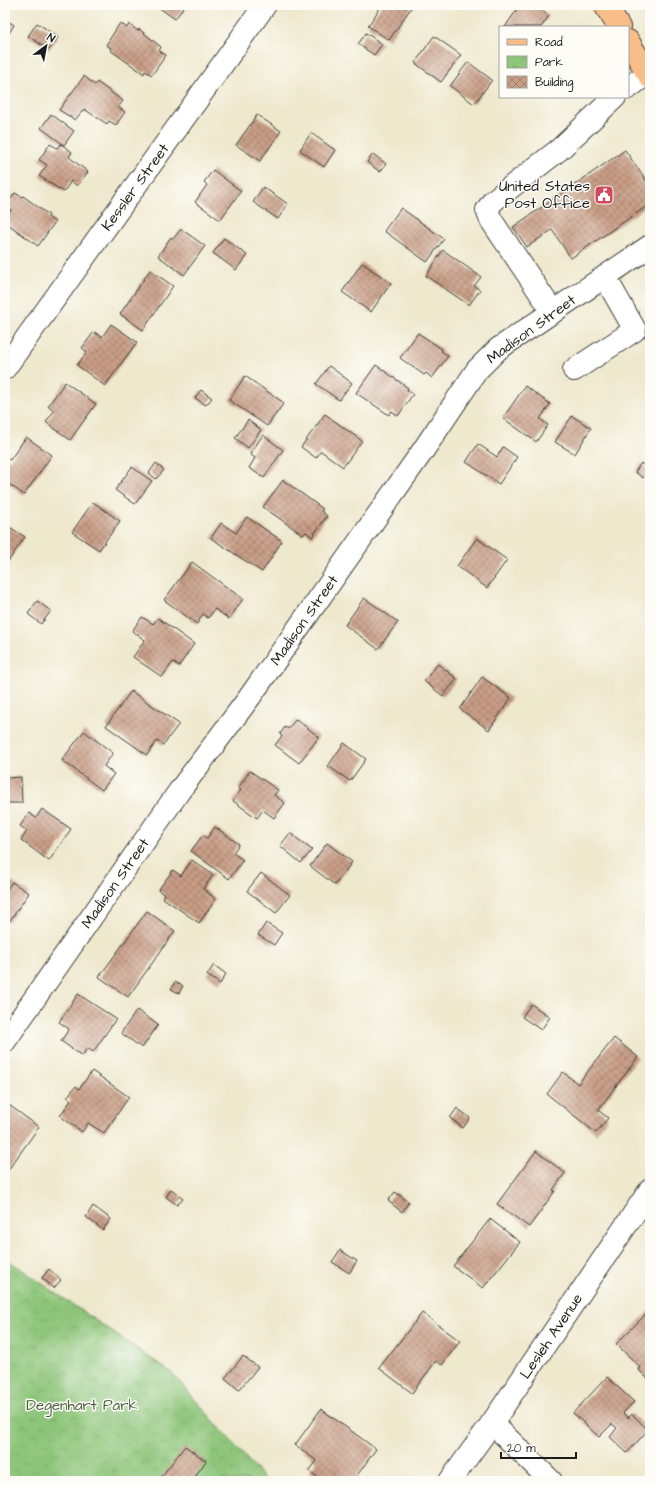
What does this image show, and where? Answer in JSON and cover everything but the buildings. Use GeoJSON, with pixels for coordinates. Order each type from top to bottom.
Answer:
{"type":"FeatureCollection","features":[{"type":"Feature","properties":{"kind":"main road"},"geometry":{"type":"LineString","coordinates":[[605,5],[618,26]]}},
{"type":"Feature","properties":{"kind":"main road"},"geometry":{"type":"LineString","coordinates":[[629,43],[649,75]]}},
{"type":"Feature","properties":{"kind":"street","name":"Kessler Street"},"geometry":{"type":"LineString","coordinates":[[5,368],[265,5]]}},
{"type":"Feature","properties":{"kind":"street"},"geometry":{"type":"LineString","coordinates":[[629,87],[649,75]]}},
{"type":"Feature","properties":{"kind":"street"},"geometry":{"type":"LineString","coordinates":[[553,312],[490,220],[488,210],[493,201],[560,149],[614,98]]}},
{"type":"Feature","properties":{"kind":"street","name":"Madison Street"},"geometry":{"type":"LineString","coordinates":[[5,1041],[180,790],[249,698],[422,452],[477,370],[498,349],[650,246]]}},
{"type":"Feature","properties":{"kind":"street"},"geometry":{"type":"LineString","coordinates":[[574,370],[643,325],[605,277]]}},
{"type":"Feature","properties":{"kind":"street","name":"Lesleh Avenue"},"geometry":{"type":"LineString","coordinates":[[450,1481],[492,1423],[650,1190]]}},
{"type":"Feature","properties":{"kind":"street"},"geometry":{"type":"LineString","coordinates":[[492,1423],[551,1481]]}},
{"type":"Feature","properties":{"kind":"green space","name":"Degenhart Park"},"geometry":{"type":"Polygon","coordinates":[[[5,1258],[172,1373],[266,1481],[5,1481],[5,1258]]]}},
{"type":"Feature","properties":{"kind":"place","name":"United States Post Office"},"geometry":{"type":"Point","coordinates":[604,195]}}]}
